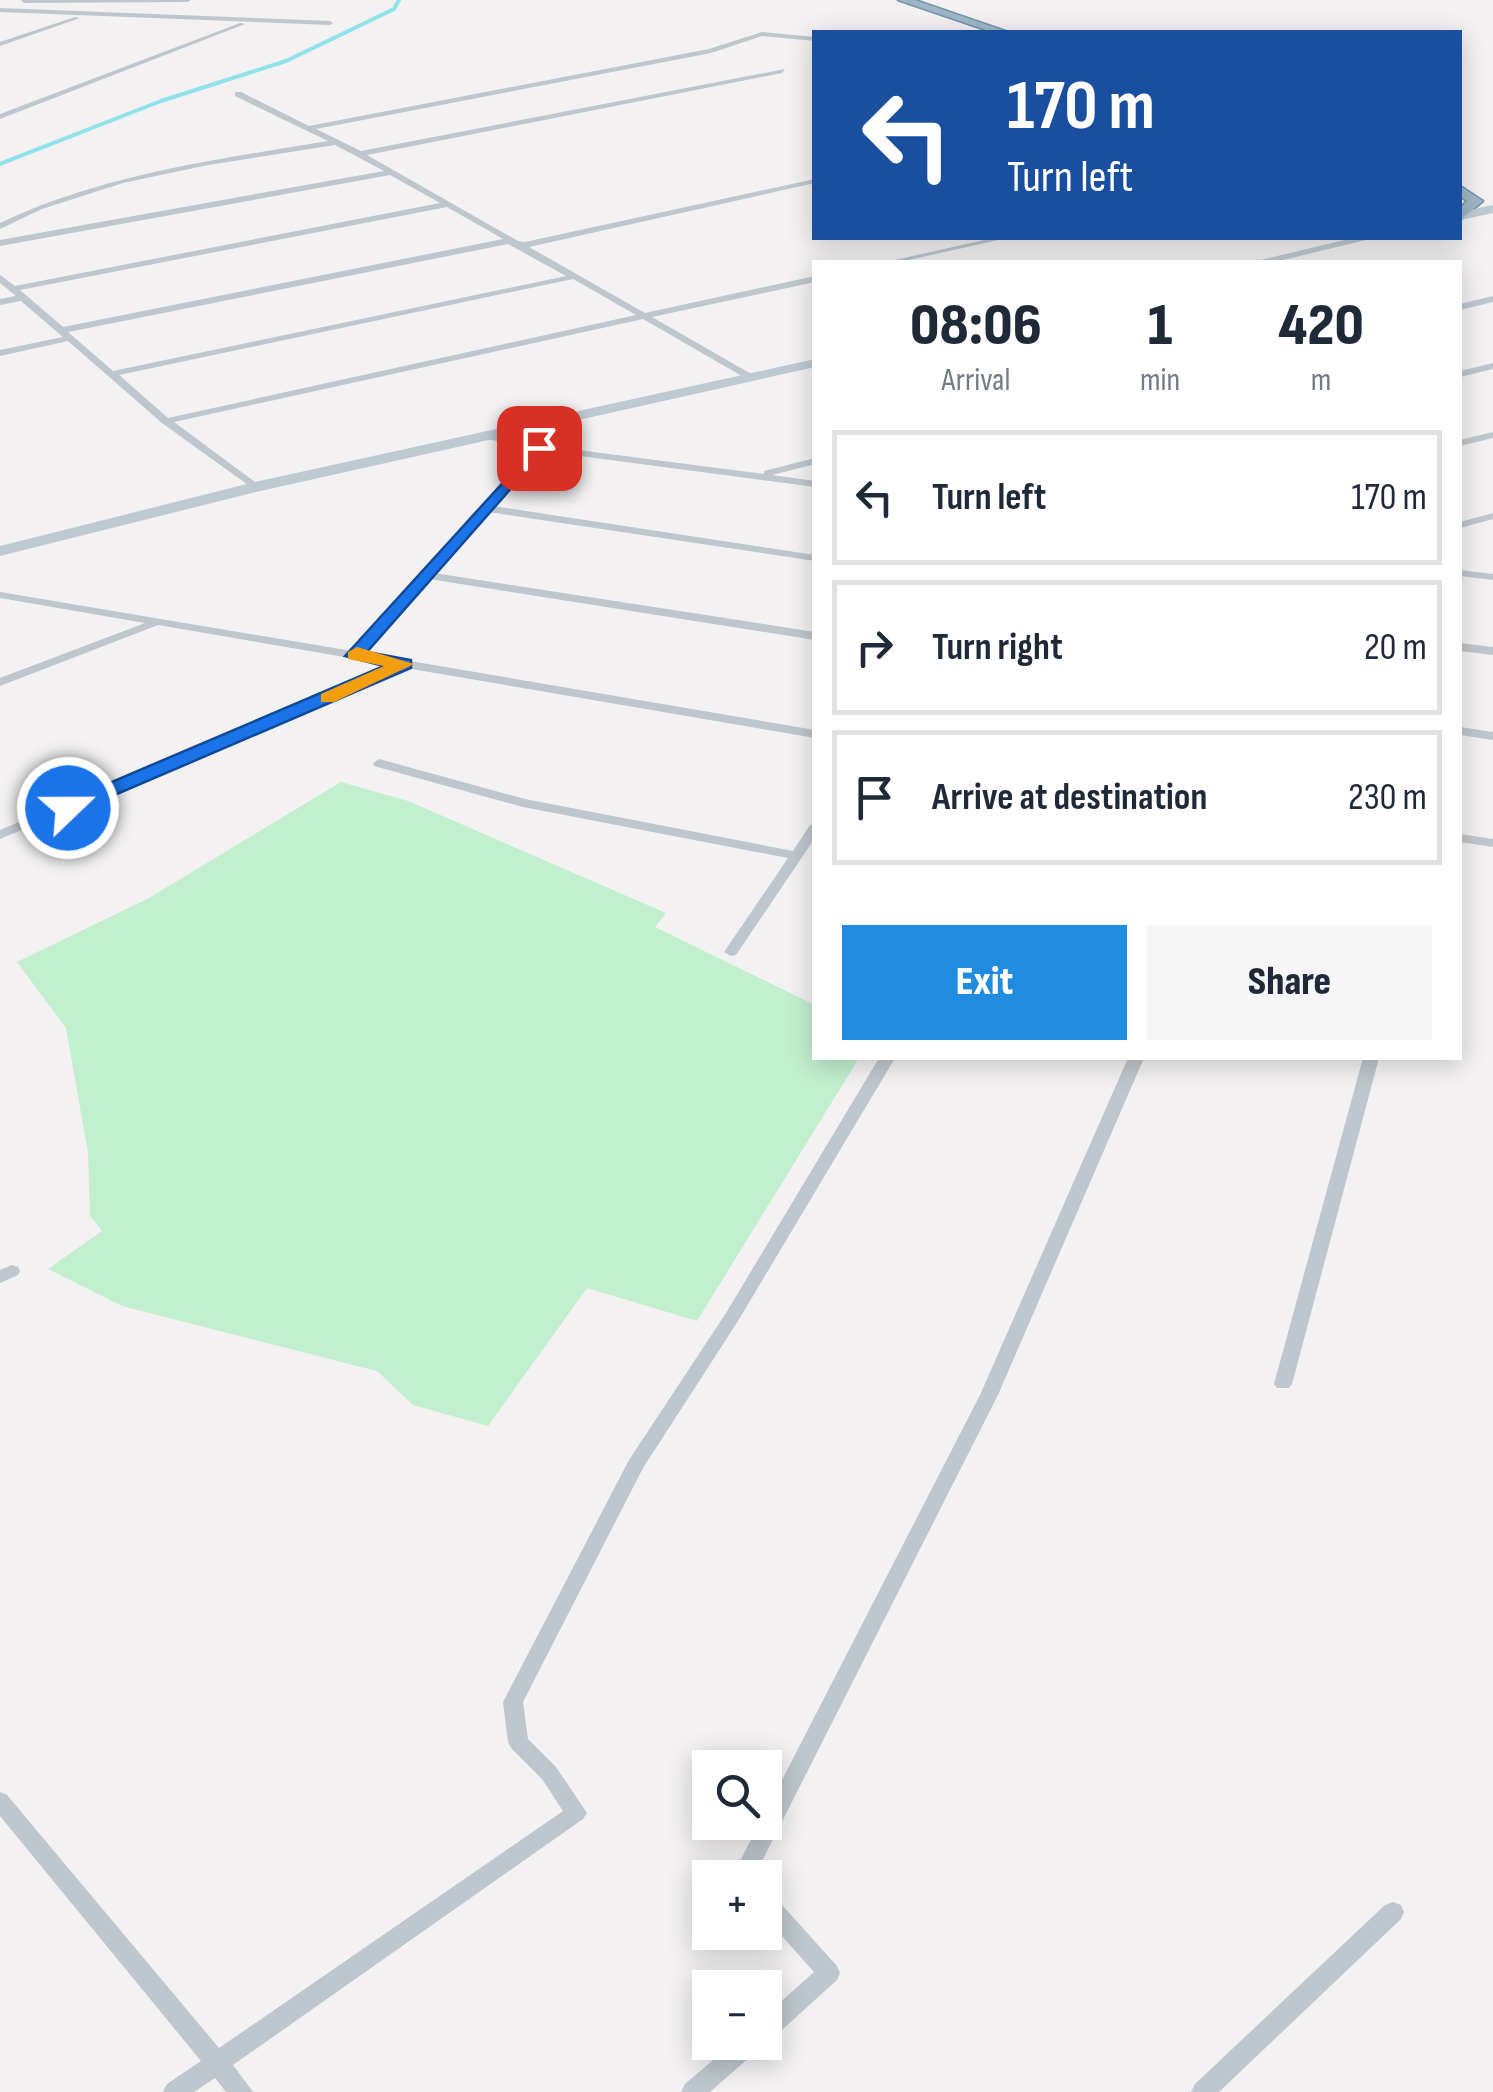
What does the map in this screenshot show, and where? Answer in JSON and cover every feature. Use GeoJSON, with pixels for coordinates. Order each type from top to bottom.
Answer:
{"type":"FeatureCollection","features":[{"type":"Feature","properties":{"kind":"highway"},"geometry":{"type":"LineString","coordinates":[[904,0],[999,30]]}},
{"type":"Feature","properties":{"kind":"highway"},"geometry":{"type":"LineString","coordinates":[[920,0],[999,30]]}},
{"type":"Feature","properties":{"kind":"highway"},"geometry":{"type":"LineString","coordinates":[[1470,185],[1493,200]]}},
{"type":"Feature","properties":{"kind":"highway"},"geometry":{"type":"LineString","coordinates":[[1462,214],[1476,201],[1470,185]]}},
{"type":"Feature","properties":{"kind":"highway"},"geometry":{"type":"LineString","coordinates":[[1462,216],[1493,212]]}},
{"type":"Feature","properties":{"kind":"main road"},"geometry":{"type":"LineString","coordinates":[[1268,260],[1359,240]]}},
{"type":"Feature","properties":{"kind":"main road"},"geometry":{"type":"LineString","coordinates":[[0,551],[255,487],[812,364]]}},
{"type":"Feature","properties":{"kind":"street"},"geometry":{"type":"LineString","coordinates":[[0,0],[188,0]]}},
{"type":"Feature","properties":{"kind":"street"},"geometry":{"type":"LineString","coordinates":[[0,10],[330,23]]}},
{"type":"Feature","properties":{"kind":"street"},"geometry":{"type":"LineString","coordinates":[[0,44],[93,14]]}},
{"type":"Feature","properties":{"kind":"street"},"geometry":{"type":"LineString","coordinates":[[0,117],[250,20]]}},
{"type":"Feature","properties":{"kind":"street"},"geometry":{"type":"LineString","coordinates":[[310,128],[712,51],[762,34],[812,38]]}},
{"type":"Feature","properties":{"kind":"street"},"geometry":{"type":"LineString","coordinates":[[360,154],[782,71]]}},
{"type":"Feature","properties":{"kind":"street"},"geometry":{"type":"LineString","coordinates":[[238,94],[360,154],[750,378]]}},
{"type":"Feature","properties":{"kind":"street"},"geometry":{"type":"LineString","coordinates":[[0,226],[32,209],[92,188],[336,142]]}},
{"type":"Feature","properties":{"kind":"street"},"geometry":{"type":"LineString","coordinates":[[0,243],[391,172]]}},
{"type":"Feature","properties":{"kind":"street"},"geometry":{"type":"LineString","coordinates":[[0,354],[66,334],[508,241],[525,245],[812,182]]}},
{"type":"Feature","properties":{"kind":"street"},"geometry":{"type":"LineString","coordinates":[[0,302],[17,293],[448,204]]}},
{"type":"Feature","properties":{"kind":"street"},"geometry":{"type":"LineString","coordinates":[[899,260],[994,240]]}},
{"type":"Feature","properties":{"kind":"street"},"geometry":{"type":"LineString","coordinates":[[111,374],[572,277]]}},
{"type":"Feature","properties":{"kind":"street"},"geometry":{"type":"LineString","coordinates":[[0,278],[166,421],[255,487]]}},
{"type":"Feature","properties":{"kind":"street"},"geometry":{"type":"LineString","coordinates":[[166,421],[812,280]]}},
{"type":"Feature","properties":{"kind":"street"},"geometry":{"type":"LineString","coordinates":[[1462,306],[1493,299]]}},
{"type":"Feature","properties":{"kind":"street"},"geometry":{"type":"LineString","coordinates":[[1462,374],[1493,366]]}},
{"type":"Feature","properties":{"kind":"street"},"geometry":{"type":"LineString","coordinates":[[1462,443],[1493,434]]}},
{"type":"Feature","properties":{"kind":"street"},"geometry":{"type":"LineString","coordinates":[[487,436],[539,448],[812,484]]}},
{"type":"Feature","properties":{"kind":"street"},"geometry":{"type":"LineString","coordinates":[[354,656],[539,448]]}},
{"type":"Feature","properties":{"kind":"street"},"geometry":{"type":"LineString","coordinates":[[759,475],[812,462]]}},
{"type":"Feature","properties":{"kind":"street"},"geometry":{"type":"LineString","coordinates":[[488,509],[812,558]]}},
{"type":"Feature","properties":{"kind":"street"},"geometry":{"type":"LineString","coordinates":[[1462,525],[1493,516]]}},
{"type":"Feature","properties":{"kind":"street"},"geometry":{"type":"LineString","coordinates":[[1462,573],[1493,577]]}},
{"type":"Feature","properties":{"kind":"street"},"geometry":{"type":"LineString","coordinates":[[428,576],[812,636]]}},
{"type":"Feature","properties":{"kind":"street"},"geometry":{"type":"LineString","coordinates":[[0,594],[152,624],[812,733]]}},
{"type":"Feature","properties":{"kind":"street"},"geometry":{"type":"LineString","coordinates":[[0,682],[152,624]]}},
{"type":"Feature","properties":{"kind":"street"},"geometry":{"type":"LineString","coordinates":[[1462,647],[1493,652]]}},
{"type":"Feature","properties":{"kind":"street"},"geometry":{"type":"LineString","coordinates":[[0,835],[404,664]]}},
{"type":"Feature","properties":{"kind":"street"},"geometry":{"type":"LineString","coordinates":[[1462,731],[1493,736]]}},
{"type":"Feature","properties":{"kind":"street"},"geometry":{"type":"LineString","coordinates":[[379,763],[524,803],[796,856]]}},
{"type":"Feature","properties":{"kind":"street"},"geometry":{"type":"LineString","coordinates":[[731,952],[812,832]]}},
{"type":"Feature","properties":{"kind":"street"},"geometry":{"type":"LineString","coordinates":[[1462,838],[1493,843]]}},
{"type":"Feature","properties":{"kind":"street"},"geometry":{"type":"LineString","coordinates":[[175,2092],[576,1813],[549,1773],[518,1742],[514,1702],[635,1465],[732,1317],[886,1060]]}},
{"type":"Feature","properties":{"kind":"street"},"geometry":{"type":"LineString","coordinates":[[752,1860],[988,1395],[1135,1060]]}},
{"type":"Feature","properties":{"kind":"street"},"geometry":{"type":"LineString","coordinates":[[1283,1384],[1370,1060]]}},
{"type":"Feature","properties":{"kind":"street"},"geometry":{"type":"LineString","coordinates":[[0,1801],[241,2092]]}},
{"type":"Feature","properties":{"kind":"street"},"geometry":{"type":"LineString","coordinates":[[1203,2092],[1394,1912]]}},
{"type":"Feature","properties":{"kind":"street"},"geometry":{"type":"LineString","coordinates":[[782,1921],[829,1973],[782,2016]]}},
{"type":"Feature","properties":{"kind":"street"},"geometry":{"type":"LineString","coordinates":[[693,2092],[730,2060]]}},
{"type":"Feature","properties":{"kind":"green space"},"geometry":{"type":"Polygon","coordinates":[[[341,782],[408,801],[666,913],[655,927],[812,1004],[812,1060],[858,1060],[697,1321],[587,1288],[488,1426],[413,1405],[377,1371],[122,1306],[48,1269],[102,1231],[90,1216],[88,1153],[66,1028],[17,962],[149,898],[341,782]]]}},
{"type":"Feature","properties":{"kind":"waterway"},"geometry":{"type":"LineString","coordinates":[[0,164],[161,101],[286,61],[394,9],[399,0]]}},
{"type":"Feature","properties":{"kind":"slow traffic"},"geometry":{"type":"LineString","coordinates":[[327,698],[404,664],[354,656],[357,653]]}},
{"type":"Feature","properties":{"kind":"route"},"geometry":{"type":"LineString","coordinates":[[68,808],[404,664],[354,656],[539,448]]}}]}
